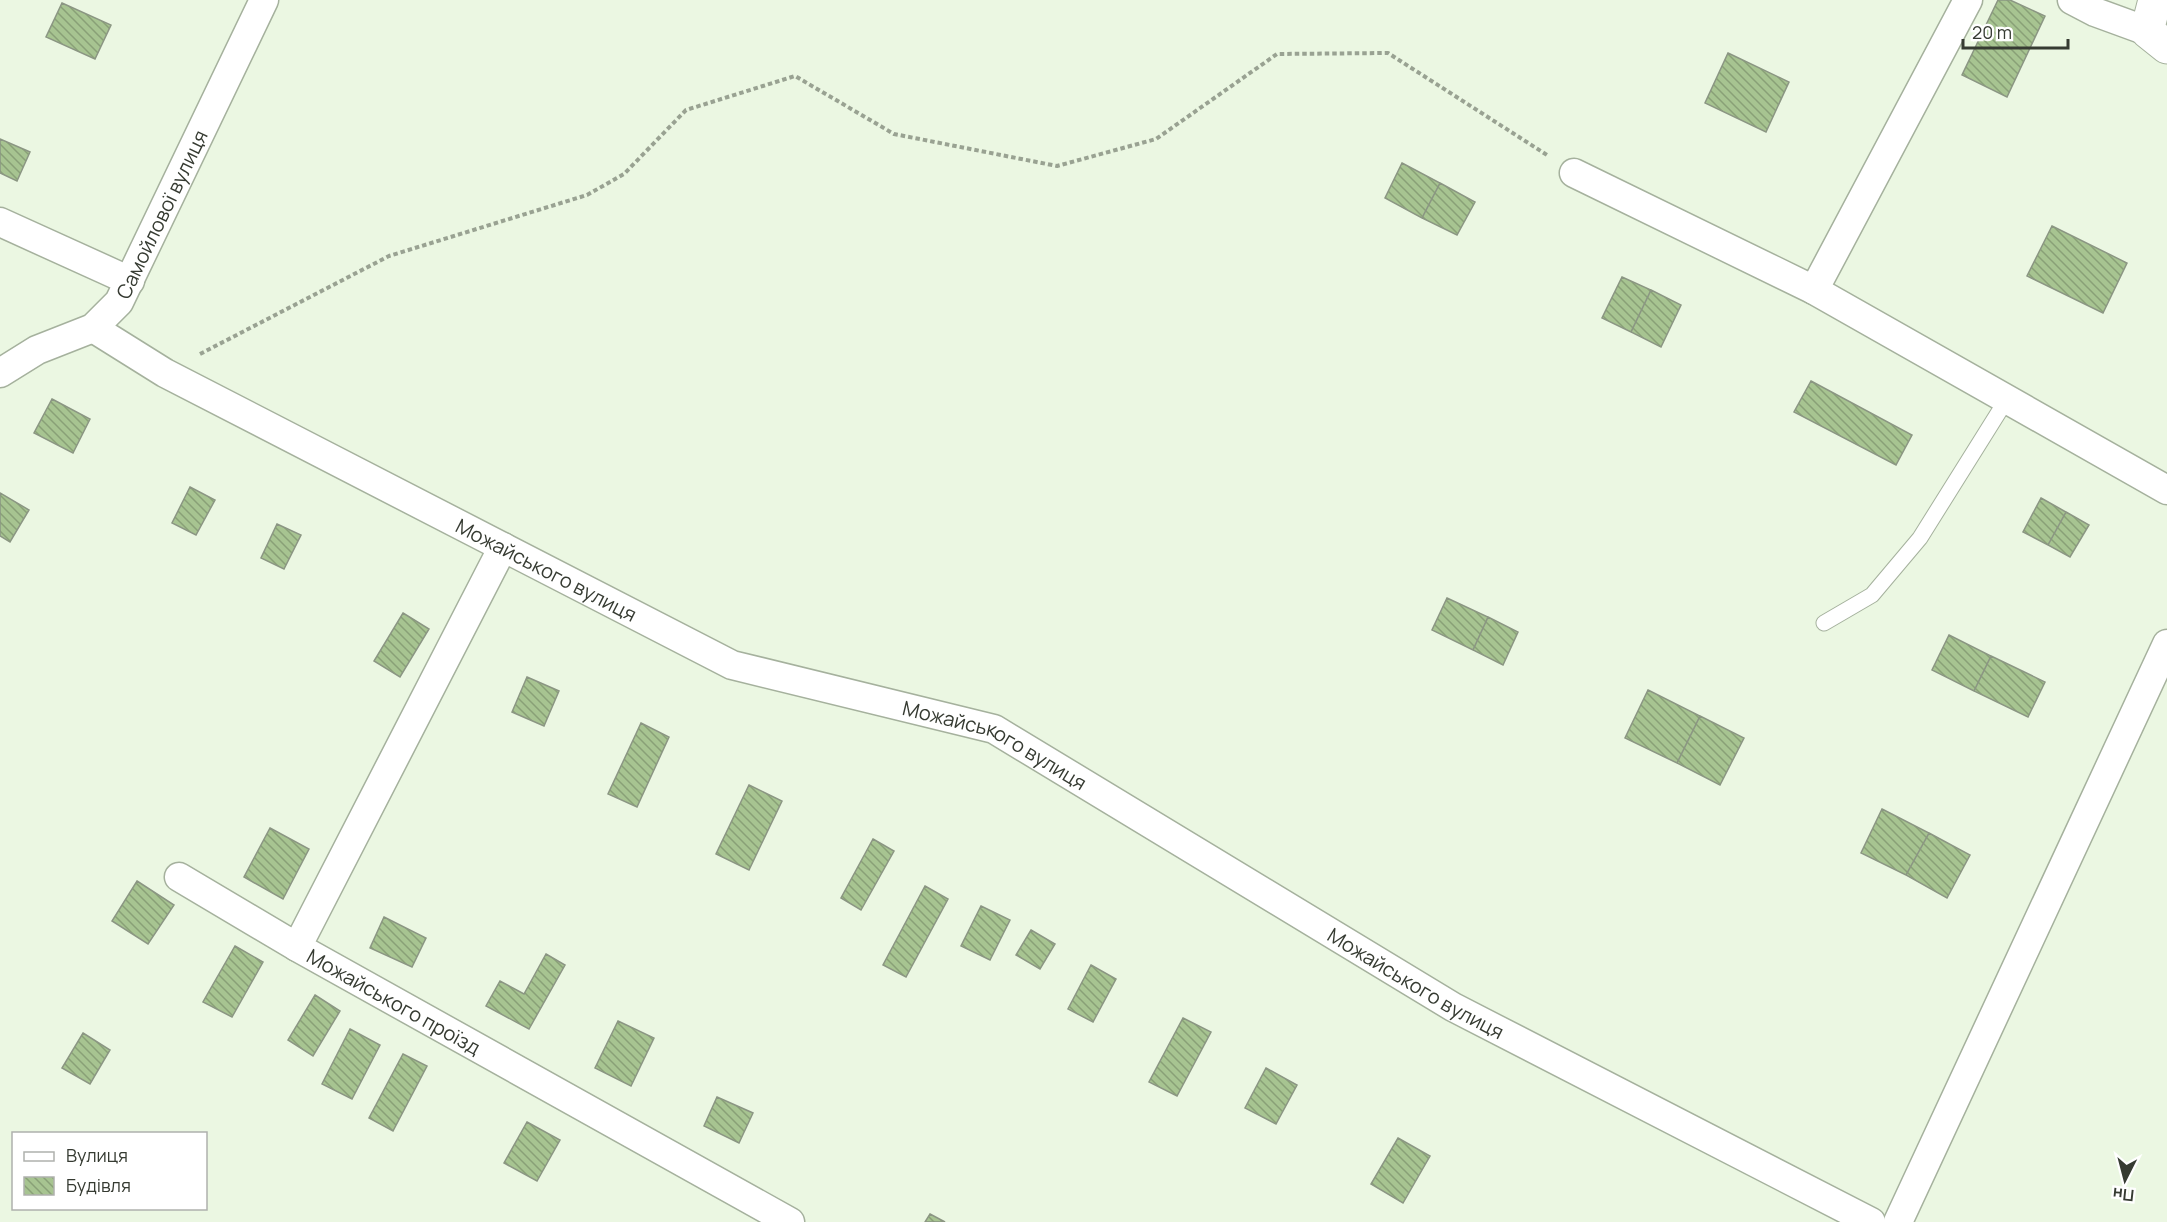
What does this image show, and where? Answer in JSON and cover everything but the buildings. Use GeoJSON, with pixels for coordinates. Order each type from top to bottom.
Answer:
{"type":"FeatureCollection","features":[{"type":"Feature","properties":{"kind":"street","name":"Самойлової вулиця"},"geometry":{"type":"LineString","coordinates":[[0,373],[37,351],[93,328],[119,302],[264,0]]}},
{"type":"Feature","properties":{"kind":"street"},"geometry":{"type":"LineString","coordinates":[[1814,291],[1968,0]]}},
{"type":"Feature","properties":{"kind":"street"},"geometry":{"type":"LineString","coordinates":[[2072,0],[2157,39],[2155,0]]}},
{"type":"Feature","properties":{"kind":"street"},"geometry":{"type":"LineString","coordinates":[[1574,173],[1814,291],[2167,490]]}},
{"type":"Feature","properties":{"kind":"street"},"geometry":{"type":"LineString","coordinates":[[0,222],[130,281]]}},
{"type":"Feature","properties":{"kind":"street","name":"Можайського вулиця"},"geometry":{"type":"LineString","coordinates":[[93,328],[165,373],[732,665],[994,729],[1453,1007],[1871,1222]]}},
{"type":"Feature","properties":{"kind":"street","name":"Можайського проїзд"},"geometry":{"type":"LineString","coordinates":[[503,547],[297,947],[790,1222]]}},
{"type":"Feature","properties":{"kind":"street"},"geometry":{"type":"LineString","coordinates":[[1898,1222],[2167,644]]}},
{"type":"Feature","properties":{"kind":"street"},"geometry":{"type":"LineString","coordinates":[[179,877],[297,947]]}},
{"type":"Feature","properties":{"kind":"lane"},"geometry":{"type":"LineString","coordinates":[[1824,623],[1872,595],[1920,538],[2007,399]]}},
{"type":"Feature","properties":{"kind":"path"},"geometry":{"type":"LineString","coordinates":[[165,373],[389,256],[587,195],[624,174],[686,110],[795,76],[894,134],[1057,166],[1156,139],[1277,54],[1388,53],[1574,173]]}}]}
